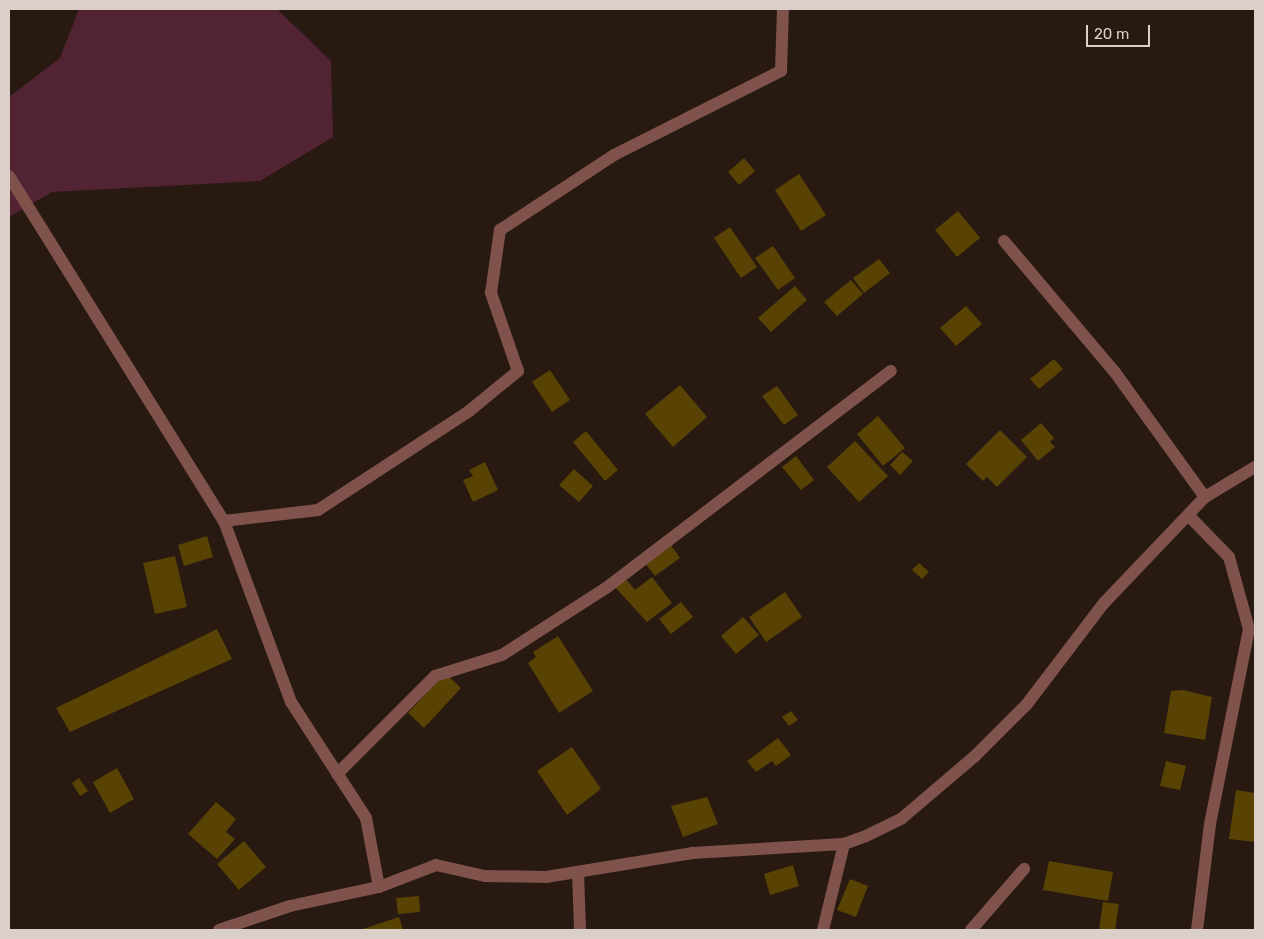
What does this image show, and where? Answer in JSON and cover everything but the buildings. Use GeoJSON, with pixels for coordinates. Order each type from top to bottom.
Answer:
{"type":"FeatureCollection","features":[{"type":"Feature","properties":{"kind":"street"},"geometry":{"type":"LineString","coordinates":[[224,521],[318,510],[468,412],[518,371],[491,293],[500,230],[614,155],[782,71],[783,9]]}},
{"type":"Feature","properties":{"kind":"street"},"geometry":{"type":"LineString","coordinates":[[9,176],[224,521],[291,702],[366,818],[378,886]]}},
{"type":"Feature","properties":{"kind":"street"},"geometry":{"type":"LineString","coordinates":[[1004,242],[1114,371],[1205,497]]}},
{"type":"Feature","properties":{"kind":"street"},"geometry":{"type":"LineString","coordinates":[[337,774],[435,676],[502,655],[606,588],[891,371]]}},
{"type":"Feature","properties":{"kind":"street"},"geometry":{"type":"LineString","coordinates":[[219,930],[290,906],[378,886],[436,865],[485,876],[546,877],[746,847],[844,844],[901,819],[969,762],[1027,704],[1104,603],[1189,516],[1205,497],[1255,467]]}},
{"type":"Feature","properties":{"kind":"street"},"geometry":{"type":"LineString","coordinates":[[1189,516],[1229,557],[1252,630],[1210,824],[1197,930]]}},
{"type":"Feature","properties":{"kind":"street"},"geometry":{"type":"LineString","coordinates":[[823,930],[844,844]]}},
{"type":"Feature","properties":{"kind":"street"},"geometry":{"type":"LineString","coordinates":[[971,930],[1024,869]]}},
{"type":"Feature","properties":{"kind":"street"},"geometry":{"type":"LineString","coordinates":[[578,872],[580,930]]}},
{"type":"Feature","properties":{"kind":"shaded area"},"geometry":{"type":"Polygon","coordinates":[[[79,9],[277,9],[331,61],[333,137],[260,181],[52,192],[9,217],[9,97],[60,58],[79,9]]]}}]}
